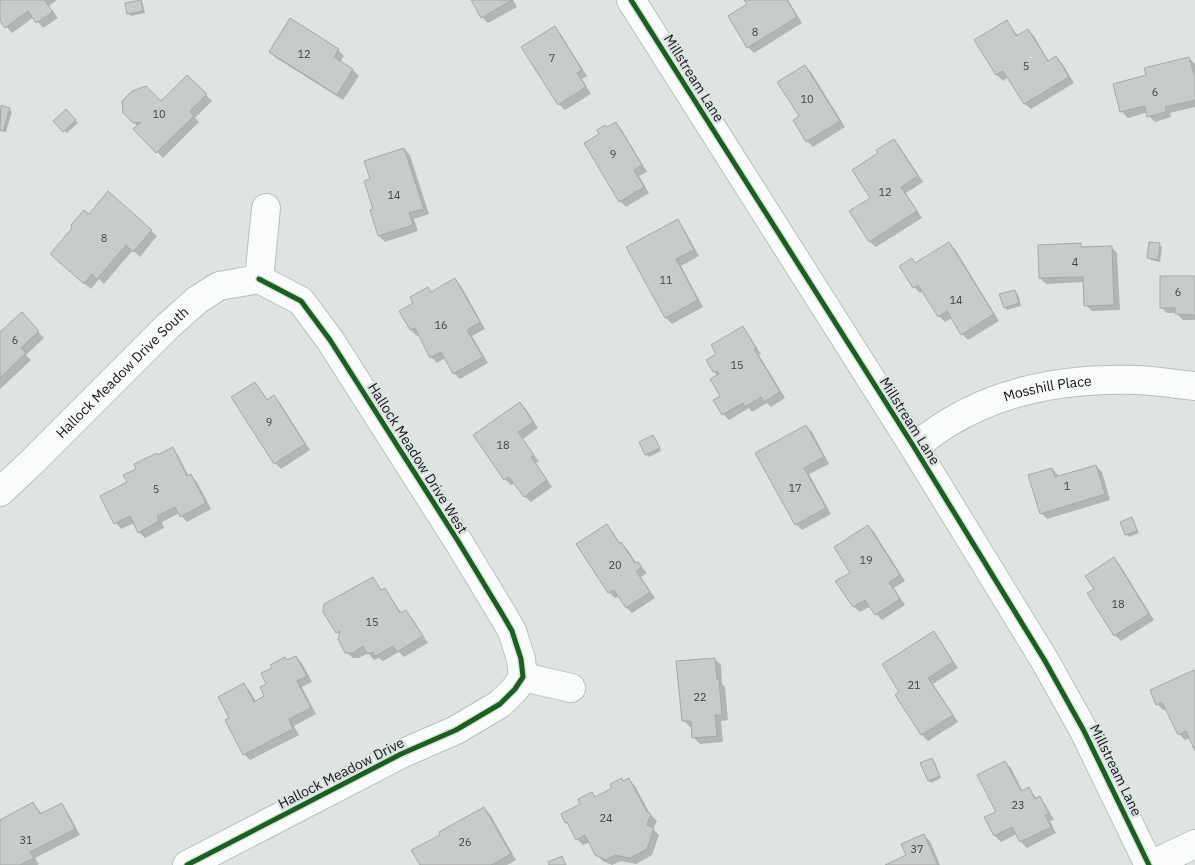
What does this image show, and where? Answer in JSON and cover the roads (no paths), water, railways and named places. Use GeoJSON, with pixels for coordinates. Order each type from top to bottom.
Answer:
{"type":"FeatureCollection","features":[{"type":"Feature","properties":{"kind":"street","name":"Millstream Lane"},"geometry":{"type":"LineString","coordinates":[[631,0],[914,447],[1045,661],[1110,782],[1150,865]]}},
{"type":"Feature","properties":{"kind":"street"},"geometry":{"type":"LineString","coordinates":[[259,279],[266,208]]}},
{"type":"Feature","properties":{"kind":"street","name":"Hallock Meadow Drive South"},"geometry":{"type":"LineString","coordinates":[[0,492],[168,326],[197,300],[219,286],[259,279]]}},
{"type":"Feature","properties":{"kind":"street","name":"Hallock Meadow Drive West"},"geometry":{"type":"LineString","coordinates":[[259,279],[301,301],[330,340],[501,612],[512,632],[521,659],[523,677]]}},
{"type":"Feature","properties":{"kind":"street","name":"Mosshill Place"},"geometry":{"type":"LineString","coordinates":[[914,447],[948,423],[974,410],[1000,398],[1036,388],[1108,380],[1140,380],[1195,386]]}},
{"type":"Feature","properties":{"kind":"street"},"geometry":{"type":"LineString","coordinates":[[523,677],[571,688]]}},
{"type":"Feature","properties":{"kind":"street","name":"Hallock Meadow Drive"},"geometry":{"type":"LineString","coordinates":[[187,865],[401,754],[456,730],[500,704],[515,689],[523,677]]}},
{"type":"Feature","properties":{"kind":"street"},"geometry":{"type":"LineString","coordinates":[[1150,865],[1195,844]]}}]}
